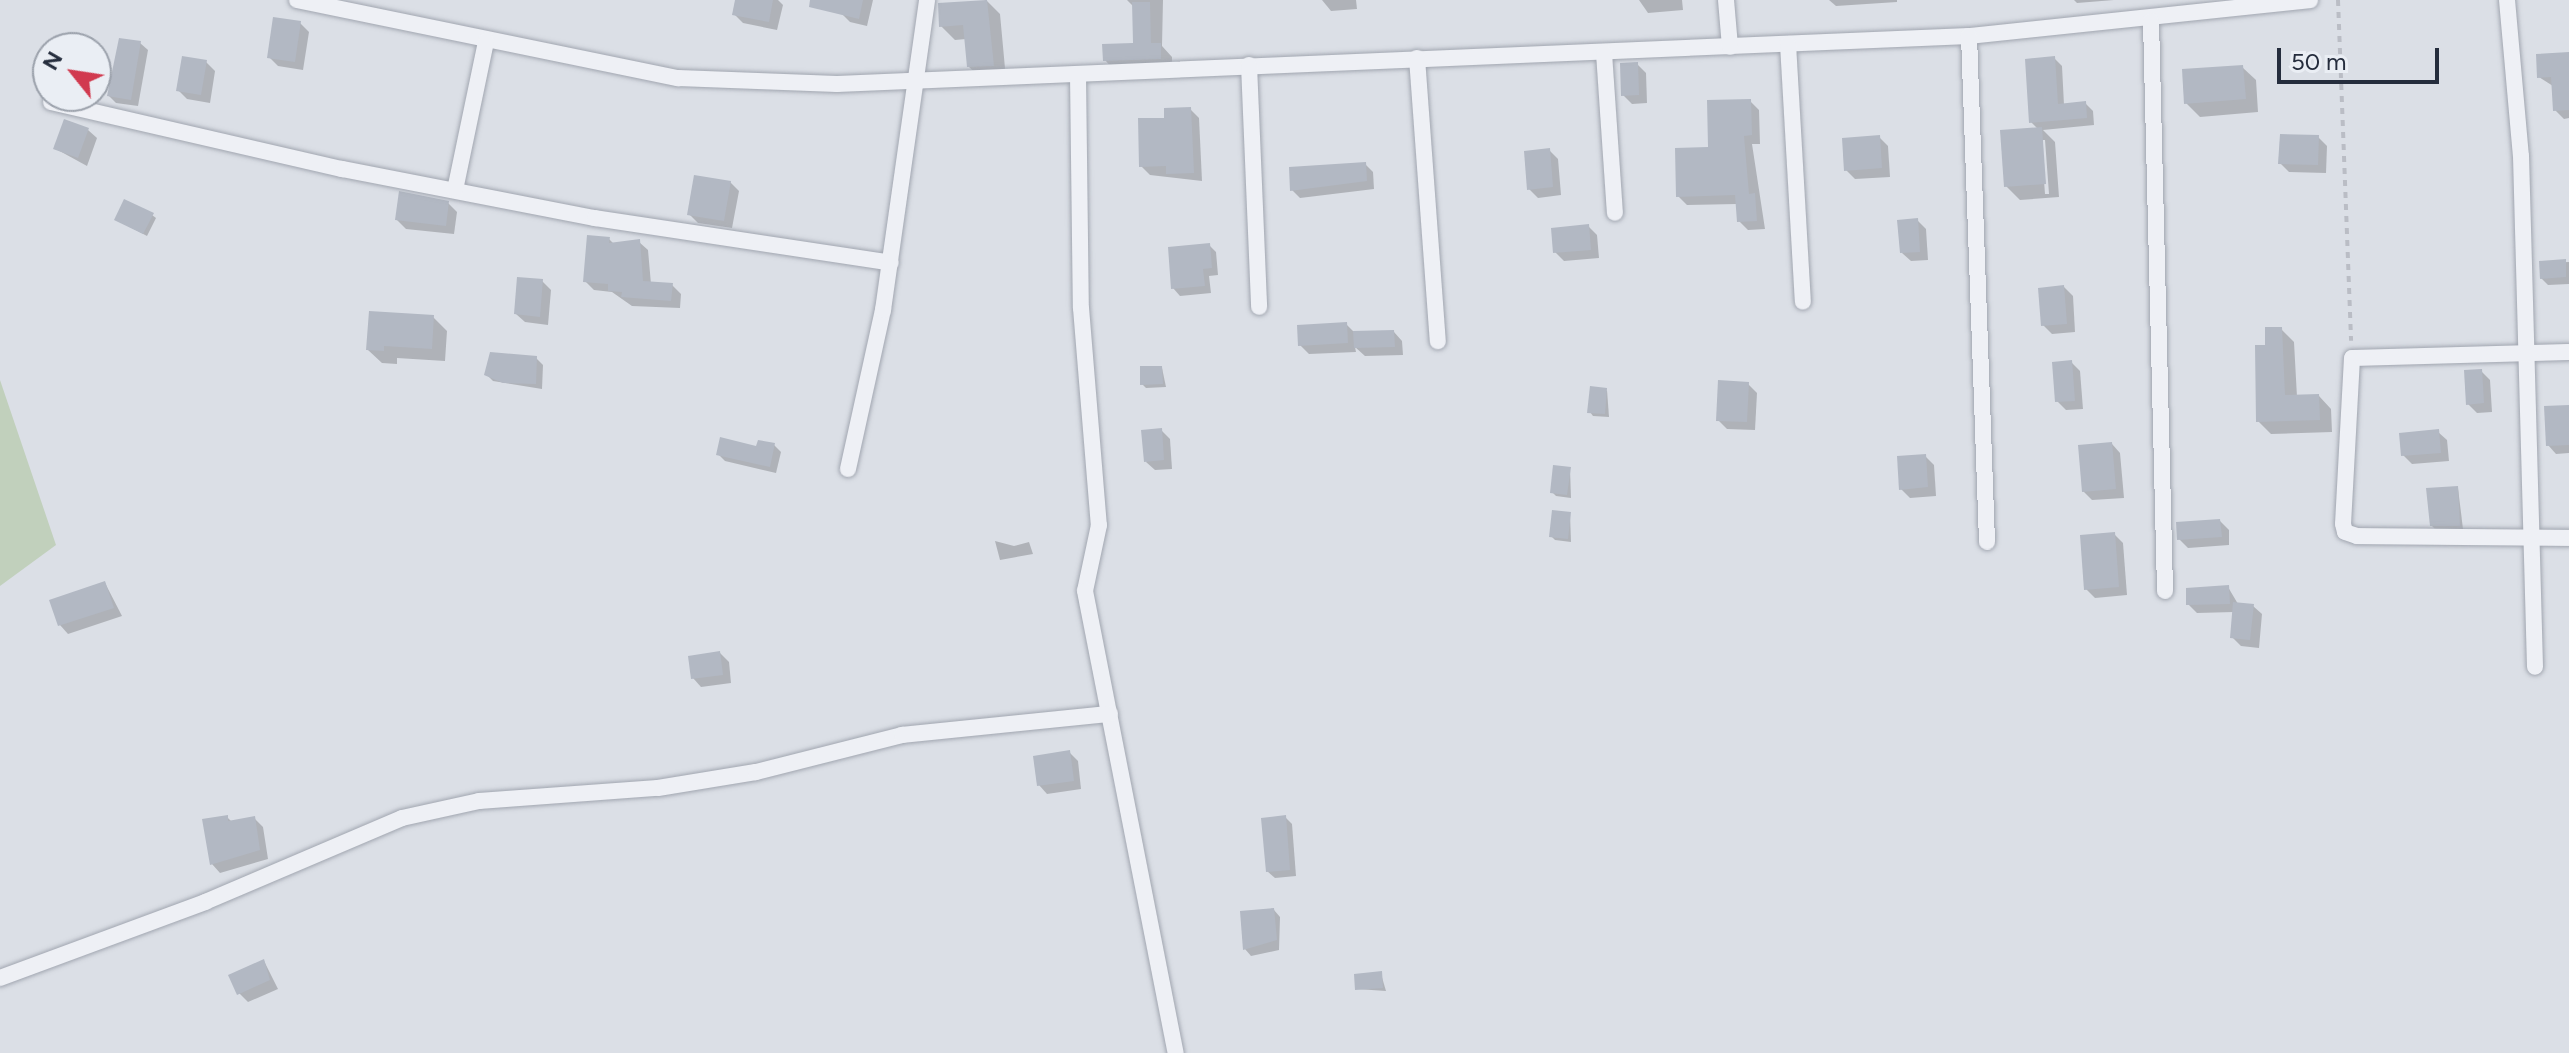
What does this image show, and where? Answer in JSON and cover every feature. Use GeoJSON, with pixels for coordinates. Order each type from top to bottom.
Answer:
{"type":"FeatureCollection","features":[{"type":"Feature","properties":{"kind":"street"},"geometry":{"type":"LineString","coordinates":[[297,0],[678,78],[913,83],[1249,65],[1969,36],[2151,21],[2310,0]]}},
{"type":"Feature","properties":{"kind":"street"},"geometry":{"type":"LineString","coordinates":[[848,469],[891,263],[913,83],[927,0]]}},
{"type":"Feature","properties":{"kind":"street"},"geometry":{"type":"LineString","coordinates":[[1726,0],[1730,47]]}},
{"type":"Feature","properties":{"kind":"street"},"geometry":{"type":"LineString","coordinates":[[2507,0],[2521,156],[2535,667]]}},
{"type":"Feature","properties":{"kind":"street"},"geometry":{"type":"LineString","coordinates":[[2151,21],[2165,591]]}},
{"type":"Feature","properties":{"kind":"street"},"geometry":{"type":"LineString","coordinates":[[1969,36],[1987,542]]}},
{"type":"Feature","properties":{"kind":"street"},"geometry":{"type":"LineString","coordinates":[[455,190],[486,41]]}},
{"type":"Feature","properties":{"kind":"street"},"geometry":{"type":"LineString","coordinates":[[1788,44],[1803,302]]}},
{"type":"Feature","properties":{"kind":"street"},"geometry":{"type":"LineString","coordinates":[[1604,53],[1615,213]]}},
{"type":"Feature","properties":{"kind":"street"},"geometry":{"type":"LineString","coordinates":[[1417,58],[1438,341]]}},
{"type":"Feature","properties":{"kind":"street"},"geometry":{"type":"LineString","coordinates":[[1249,65],[1259,307]]}},
{"type":"Feature","properties":{"kind":"street"},"geometry":{"type":"LineString","coordinates":[[1078,75],[1081,308],[1099,525],[1085,591],[1176,1053]]}},
{"type":"Feature","properties":{"kind":"street"},"geometry":{"type":"LineString","coordinates":[[97,112],[595,218],[891,263]]}},
{"type":"Feature","properties":{"kind":"street"},"geometry":{"type":"LineString","coordinates":[[2569,352],[2352,358],[2345,532],[2357,536],[2569,538]]}},
{"type":"Feature","properties":{"kind":"street"},"geometry":{"type":"LineString","coordinates":[[0,978],[205,902],[402,818],[479,801],[714,779],[902,735],[1110,714]]}},
{"type":"Feature","properties":{"kind":"path"},"geometry":{"type":"LineString","coordinates":[[2338,0],[2352,358]]}},
{"type":"Feature","properties":{"kind":"green space"},"geometry":{"type":"Polygon","coordinates":[[[0,380],[56,545],[0,586],[0,380]]]}},
{"type":"Feature","properties":{"kind":"building"},"geometry":{"type":"Polygon","coordinates":[[[735,0],[773,0],[769,22],[732,15],[735,0]]]}},
{"type":"Feature","properties":{"kind":"building"},"geometry":{"type":"Polygon","coordinates":[[[810,0],[863,0],[859,19],[809,7],[810,0]]]}},
{"type":"Feature","properties":{"kind":"building"},"geometry":{"type":"Polygon","coordinates":[[[987,0],[994,66],[967,67],[963,25],[939,27],[938,3],[987,0]]]}},
{"type":"Feature","properties":{"kind":"building"},"geometry":{"type":"Polygon","coordinates":[[[1132,2],[1150,2],[1151,43],[1161,43],[1161,59],[1103,61],[1102,44],[1133,43],[1132,2]]]}},
{"type":"Feature","properties":{"kind":"building"},"geometry":{"type":"Polygon","coordinates":[[[273,17],[301,21],[295,62],[267,58],[273,17]]]}},
{"type":"Feature","properties":{"kind":"building"},"geometry":{"type":"Polygon","coordinates":[[[119,38],[141,41],[131,100],[112,97],[112,72],[119,38]]]}},
{"type":"Feature","properties":{"kind":"building"},"geometry":{"type":"Polygon","coordinates":[[[2569,52],[2569,110],[2553,111],[2551,77],[2537,78],[2536,54],[2569,52]]]}},
{"type":"Feature","properties":{"kind":"building"},"geometry":{"type":"Polygon","coordinates":[[[182,56],[207,60],[201,95],[176,91],[182,56]]]}},
{"type":"Feature","properties":{"kind":"building"},"geometry":{"type":"Polygon","coordinates":[[[2055,56],[2058,104],[2086,101],[2087,118],[2029,123],[2025,59],[2055,56]]]}},
{"type":"Feature","properties":{"kind":"building"},"geometry":{"type":"Polygon","coordinates":[[[1638,62],[1639,95],[1621,96],[1620,63],[1638,62]]]}},
{"type":"Feature","properties":{"kind":"building"},"geometry":{"type":"Polygon","coordinates":[[[2243,65],[2246,99],[2184,104],[2182,69],[2243,65]]]}},
{"type":"Feature","properties":{"kind":"building"},"geometry":{"type":"Polygon","coordinates":[[[1751,99],[1752,135],[1744,136],[1749,194],[1755,193],[1757,221],[1737,222],[1735,195],[1676,197],[1675,148],[1708,147],[1707,100],[1751,99]]]}},
{"type":"Feature","properties":{"kind":"building"},"geometry":{"type":"Polygon","coordinates":[[[1191,107],[1194,173],[1166,174],[1166,166],[1139,167],[1138,118],[1164,118],[1164,108],[1191,107]]]}},
{"type":"Feature","properties":{"kind":"building"},"geometry":{"type":"Polygon","coordinates":[[[64,119],[89,128],[78,158],[53,149],[64,119]]]}},
{"type":"Feature","properties":{"kind":"building"},"geometry":{"type":"Polygon","coordinates":[[[2042,127],[2046,184],[2004,187],[2000,130],[2042,127]]]}},
{"type":"Feature","properties":{"kind":"building"},"geometry":{"type":"Polygon","coordinates":[[[2280,134],[2319,135],[2318,165],[2278,164],[2280,134]]]}},
{"type":"Feature","properties":{"kind":"building"},"geometry":{"type":"Polygon","coordinates":[[[1880,135],[1882,168],[1844,171],[1842,138],[1880,135]]]}},
{"type":"Feature","properties":{"kind":"building"},"geometry":{"type":"Polygon","coordinates":[[[1550,148],[1553,187],[1527,190],[1524,151],[1550,148]]]}},
{"type":"Feature","properties":{"kind":"building"},"geometry":{"type":"Polygon","coordinates":[[[1366,162],[1367,181],[1290,191],[1289,167],[1366,162]]]}},
{"type":"Feature","properties":{"kind":"building"},"geometry":{"type":"Polygon","coordinates":[[[694,175],[731,181],[724,221],[687,215],[694,175]]]}},
{"type":"Feature","properties":{"kind":"building"},"geometry":{"type":"Polygon","coordinates":[[[399,191],[449,201],[446,226],[395,220],[399,191]]]}},
{"type":"Feature","properties":{"kind":"building"},"geometry":{"type":"Polygon","coordinates":[[[124,199],[154,213],[143,234],[114,220],[124,199]]]}},
{"type":"Feature","properties":{"kind":"building"},"geometry":{"type":"Polygon","coordinates":[[[1918,218],[1920,252],[1900,253],[1897,220],[1918,218]]]}},
{"type":"Feature","properties":{"kind":"building"},"geometry":{"type":"Polygon","coordinates":[[[1589,224],[1591,250],[1553,253],[1551,228],[1589,224]]]}},
{"type":"Feature","properties":{"kind":"building"},"geometry":{"type":"Polygon","coordinates":[[[587,235],[610,237],[609,243],[640,239],[643,281],[673,283],[671,301],[621,297],[622,292],[608,291],[608,284],[583,282],[587,235]]]}},
{"type":"Feature","properties":{"kind":"building"},"geometry":{"type":"Polygon","coordinates":[[[1210,243],[1212,268],[1203,269],[1205,286],[1171,289],[1168,247],[1210,243]]]}},
{"type":"Feature","properties":{"kind":"building"},"geometry":{"type":"Polygon","coordinates":[[[2566,259],[2566,277],[2540,279],[2539,261],[2566,259]]]}},
{"type":"Feature","properties":{"kind":"building"},"geometry":{"type":"Polygon","coordinates":[[[517,277],[543,279],[540,317],[514,314],[517,277]]]}},
{"type":"Feature","properties":{"kind":"building"},"geometry":{"type":"Polygon","coordinates":[[[2064,285],[2067,324],[2041,326],[2038,288],[2064,285]]]}},
{"type":"Feature","properties":{"kind":"building"},"geometry":{"type":"Polygon","coordinates":[[[369,311],[434,315],[432,349],[384,346],[384,351],[366,350],[369,311]]]}},
{"type":"Feature","properties":{"kind":"building"},"geometry":{"type":"Polygon","coordinates":[[[1347,322],[1348,343],[1298,346],[1297,325],[1347,322]]]}},
{"type":"Feature","properties":{"kind":"building"},"geometry":{"type":"Polygon","coordinates":[[[2265,327],[2282,327],[2285,395],[2319,394],[2320,420],[2256,422],[2255,345],[2265,345],[2265,327]]]}},
{"type":"Feature","properties":{"kind":"building"},"geometry":{"type":"Polygon","coordinates":[[[1394,330],[1395,347],[1354,348],[1353,331],[1394,330]]]}},
{"type":"Feature","properties":{"kind":"building"},"geometry":{"type":"Polygon","coordinates":[[[490,352],[537,356],[536,384],[503,383],[484,375],[490,352]]]}},
{"type":"Feature","properties":{"kind":"building"},"geometry":{"type":"Polygon","coordinates":[[[2072,360],[2075,401],[2055,402],[2052,362],[2072,360]]]}},
{"type":"Feature","properties":{"kind":"building"},"geometry":{"type":"Polygon","coordinates":[[[1140,366],[1162,366],[1163,384],[1140,385],[1140,366]]]}},
{"type":"Feature","properties":{"kind":"building"},"geometry":{"type":"Polygon","coordinates":[[[2482,369],[2484,403],[2466,405],[2464,370],[2482,369]]]}},
{"type":"Feature","properties":{"kind":"building"},"geometry":{"type":"Polygon","coordinates":[[[1718,380],[1749,382],[1747,422],[1716,421],[1718,380]]]}},
{"type":"Feature","properties":{"kind":"building"},"geometry":{"type":"Polygon","coordinates":[[[1590,386],[1607,388],[1605,414],[1587,413],[1590,386]]]}},
{"type":"Feature","properties":{"kind":"building"},"geometry":{"type":"Polygon","coordinates":[[[2569,405],[2569,445],[2546,446],[2544,406],[2569,405]]]}},
{"type":"Feature","properties":{"kind":"building"},"geometry":{"type":"Polygon","coordinates":[[[1162,428],[1164,460],[1144,462],[1141,430],[1162,428]]]}},
{"type":"Feature","properties":{"kind":"building"},"geometry":{"type":"Polygon","coordinates":[[[2439,429],[2441,453],[2401,456],[2399,433],[2439,429]]]}},
{"type":"Feature","properties":{"kind":"building"},"geometry":{"type":"Polygon","coordinates":[[[720,437],[756,446],[758,440],[775,443],[770,467],[716,455],[720,437]]]}},
{"type":"Feature","properties":{"kind":"building"},"geometry":{"type":"Polygon","coordinates":[[[2112,442],[2116,489],[2082,492],[2078,445],[2112,442]]]}},
{"type":"Feature","properties":{"kind":"building"},"geometry":{"type":"Polygon","coordinates":[[[1926,454],[1928,487],[1899,490],[1897,456],[1926,454]]]}},
{"type":"Feature","properties":{"kind":"building"},"geometry":{"type":"Polygon","coordinates":[[[1553,465],[1571,467],[1567,495],[1550,493],[1553,465]]]}},
{"type":"Feature","properties":{"kind":"building"},"geometry":{"type":"Polygon","coordinates":[[[2458,486],[2460,526],[2430,526],[2426,488],[2458,486]]]}},
{"type":"Feature","properties":{"kind":"building"},"geometry":{"type":"Polygon","coordinates":[[[1552,510],[1571,512],[1568,539],[1549,537],[1552,510]]]}},
{"type":"Feature","properties":{"kind":"building"},"geometry":{"type":"Polygon","coordinates":[[[2220,519],[2222,537],[2177,540],[2176,522],[2220,519]]]}},
{"type":"Feature","properties":{"kind":"building"},"geometry":{"type":"Polygon","coordinates":[[[2115,532],[2119,587],[2084,590],[2080,535],[2115,532]]]}},
{"type":"Feature","properties":{"kind":"building"},"geometry":{"type":"Polygon","coordinates":[[[105,581],[114,608],[58,626],[49,600],[105,581]]]}},
{"type":"Feature","properties":{"kind":"building"},"geometry":{"type":"Polygon","coordinates":[[[2229,585],[2230,604],[2186,605],[2186,588],[2229,585]]]}},
{"type":"Feature","properties":{"kind":"building"},"geometry":{"type":"Polygon","coordinates":[[[2233,602],[2254,604],[2250,640],[2230,638],[2233,602]]]}},
{"type":"Feature","properties":{"kind":"building"},"geometry":{"type":"Polygon","coordinates":[[[720,651],[723,675],[691,679],[688,656],[720,651]]]}},
{"type":"Feature","properties":{"kind":"building"},"geometry":{"type":"Polygon","coordinates":[[[1070,750],[1074,781],[1037,786],[1033,756],[1070,750]]]}},
{"type":"Feature","properties":{"kind":"building"},"geometry":{"type":"Polygon","coordinates":[[[228,815],[228,821],[255,816],[260,850],[210,865],[202,819],[228,815]]]}},
{"type":"Feature","properties":{"kind":"building"},"geometry":{"type":"Polygon","coordinates":[[[1286,815],[1290,870],[1266,872],[1261,818],[1286,815]]]}},
{"type":"Feature","properties":{"kind":"building"},"geometry":{"type":"Polygon","coordinates":[[[1274,908],[1277,940],[1243,950],[1240,911],[1274,908]]]}},
{"type":"Feature","properties":{"kind":"building"},"geometry":{"type":"Polygon","coordinates":[[[264,959],[270,980],[237,995],[228,975],[264,959]]]}},
{"type":"Feature","properties":{"kind":"building"},"geometry":{"type":"Polygon","coordinates":[[[1382,971],[1383,988],[1355,990],[1354,974],[1382,971]]]}}]}
